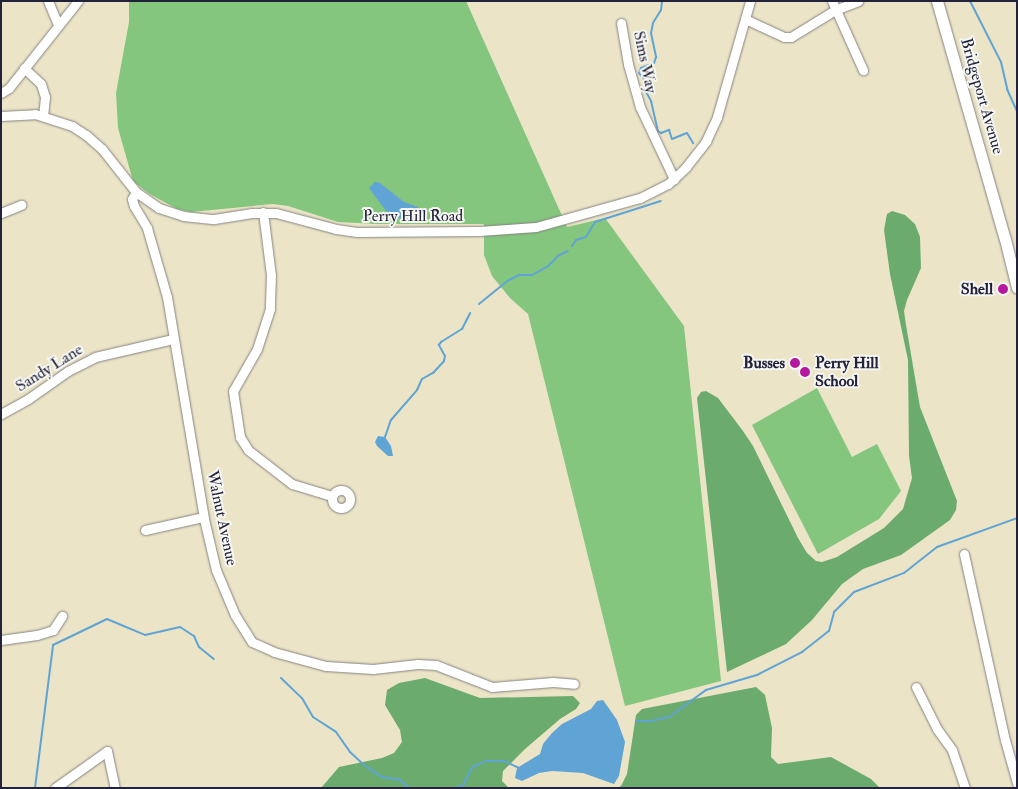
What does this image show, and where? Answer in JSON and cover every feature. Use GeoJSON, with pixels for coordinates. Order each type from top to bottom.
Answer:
{"type":"FeatureCollection","features":[{"type":"Feature","properties":{"kind":"main road","name":"Bridgeport Avenue"},"geometry":{"type":"LineString","coordinates":[[937,1],[1003,230],[1017,288]]}},
{"type":"Feature","properties":{"kind":"street"},"geometry":{"type":"LineString","coordinates":[[48,1],[58,25]]}},
{"type":"Feature","properties":{"kind":"street"},"geometry":{"type":"LineString","coordinates":[[1,93],[9,88],[78,1]]}},
{"type":"Feature","properties":{"kind":"street","name":"Perry Hill Road"},"geometry":{"type":"LineString","coordinates":[[1,116],[22,114],[43,116],[68,124],[86,135],[102,149],[136,192],[159,208],[190,218],[214,219],[263,212],[287,215],[336,229],[357,232],[512,230],[556,222],[630,202],[649,194],[674,179],[698,154],[712,131],[750,1]]}},
{"type":"Feature","properties":{"kind":"street"},"geometry":{"type":"LineString","coordinates":[[745,19],[784,37],[791,37],[834,6],[858,1]]}},
{"type":"Feature","properties":{"kind":"street"},"geometry":{"type":"LineString","coordinates":[[834,6],[863,70]]}},
{"type":"Feature","properties":{"kind":"street","name":"Sims Way"},"geometry":{"type":"LineString","coordinates":[[621,23],[628,64],[640,107],[674,179]]}},
{"type":"Feature","properties":{"kind":"street"},"geometry":{"type":"LineString","coordinates":[[24,68],[41,84],[45,96],[43,116]]}},
{"type":"Feature","properties":{"kind":"street","name":"Walnut Avenue"},"geometry":{"type":"LineString","coordinates":[[136,192],[133,203],[147,228],[167,296],[203,517],[216,570],[234,614],[252,642],[262,647],[326,666],[373,669],[418,664],[436,665],[492,687],[553,682],[574,684]]}},
{"type":"Feature","properties":{"kind":"street"},"geometry":{"type":"LineString","coordinates":[[1,214],[21,205]]}},
{"type":"Feature","properties":{"kind":"street"},"geometry":{"type":"LineString","coordinates":[[263,212],[271,275],[270,309],[257,349],[233,391],[240,437],[248,450],[292,484],[332,496]]}},
{"type":"Feature","properties":{"kind":"street","name":"Sandy Lane"},"geometry":{"type":"LineString","coordinates":[[1,414],[28,399],[68,371],[95,357],[173,339]]}},
{"type":"Feature","properties":{"kind":"street"},"geometry":{"type":"LineString","coordinates":[[145,530],[203,517]]}},
{"type":"Feature","properties":{"kind":"street"},"geometry":{"type":"LineString","coordinates":[[964,554],[1005,740],[1017,783]]}},
{"type":"Feature","properties":{"kind":"street"},"geometry":{"type":"LineString","coordinates":[[1,640],[37,635],[53,630],[62,616]]}},
{"type":"Feature","properties":{"kind":"street"},"geometry":{"type":"LineString","coordinates":[[916,687],[937,729],[952,750],[965,788]]}},
{"type":"Feature","properties":{"kind":"street"},"geometry":{"type":"LineString","coordinates":[[54,788],[107,751],[115,788]]}},
{"type":"Feature","properties":{"kind":"green space"},"geometry":{"type":"Polygon","coordinates":[[[129,1],[466,1],[567,227],[605,218],[684,326],[721,681],[625,706],[528,314],[510,298],[492,276],[484,255],[484,224],[338,222],[288,206],[273,204],[191,212],[177,209],[148,193],[133,181],[118,128],[116,93],[129,22],[129,1]]]}},
{"type":"Feature","properties":{"kind":"green space"},"geometry":{"type":"Polygon","coordinates":[[[892,211],[905,215],[915,224],[920,237],[921,268],[904,311],[920,407],[957,501],[956,510],[950,520],[901,555],[863,569],[842,584],[812,620],[786,644],[727,672],[697,398],[701,392],[706,391],[718,398],[743,431],[753,446],[798,538],[807,553],[816,561],[822,562],[837,557],[884,528],[903,509],[912,478],[909,456],[908,360],[890,274],[884,230],[887,214],[892,211]]]}},
{"type":"Feature","properties":{"kind":"green space"},"geometry":{"type":"Polygon","coordinates":[[[817,388],[852,457],[877,444],[901,491],[879,519],[818,554],[752,425],[817,388]]]}},
{"type":"Feature","properties":{"kind":"green space"},"geometry":{"type":"Polygon","coordinates":[[[425,678],[480,698],[573,696],[580,703],[576,709],[560,719],[525,749],[503,771],[502,781],[509,788],[321,788],[339,767],[382,758],[394,753],[402,742],[400,730],[385,705],[387,690],[399,683],[425,678]]]}},
{"type":"Feature","properties":{"kind":"green space"},"geometry":{"type":"Polygon","coordinates":[[[756,687],[765,695],[772,728],[771,757],[778,764],[831,757],[871,779],[880,788],[617,788],[621,786],[627,774],[636,715],[642,709],[756,687]]]}},
{"type":"Feature","properties":{"kind":"water"},"geometry":{"type":"Polygon","coordinates":[[[375,182],[380,183],[404,202],[418,207],[417,213],[407,220],[389,215],[369,188],[375,182]]]}},
{"type":"Feature","properties":{"kind":"water"},"geometry":{"type":"Polygon","coordinates":[[[378,436],[385,437],[391,446],[393,456],[388,456],[377,446],[375,442],[378,436]]]}},
{"type":"Feature","properties":{"kind":"water"},"geometry":{"type":"Polygon","coordinates":[[[603,700],[617,720],[625,742],[619,776],[614,784],[583,773],[552,771],[539,773],[522,781],[515,778],[517,768],[540,754],[543,744],[562,724],[591,709],[597,701],[603,700]]]}},
{"type":"Feature","properties":{"kind":"waterway"},"geometry":{"type":"LineString","coordinates":[[662,1],[661,10],[653,23],[651,33],[656,57],[654,63],[641,68],[639,73],[646,82],[645,90],[651,101],[658,131],[661,133],[669,130],[672,139],[687,133],[693,143]]}},
{"type":"Feature","properties":{"kind":"waterway"},"geometry":{"type":"LineString","coordinates":[[970,1],[1001,62],[1007,89],[1017,111]]}},
{"type":"Feature","properties":{"kind":"waterway"},"geometry":{"type":"LineString","coordinates":[[572,246],[576,240],[586,237],[595,222],[661,201]]}},
{"type":"Feature","properties":{"kind":"waterway"},"geometry":{"type":"LineString","coordinates":[[479,304],[509,280],[519,275],[532,275],[568,251]]}},
{"type":"Feature","properties":{"kind":"waterway"},"geometry":{"type":"LineString","coordinates":[[385,437],[391,420],[417,390],[422,379],[433,373],[444,361],[445,356],[439,345],[441,342],[462,329],[470,313]]}},
{"type":"Feature","properties":{"kind":"waterway"},"geometry":{"type":"LineString","coordinates":[[636,721],[651,721],[669,717],[706,690],[757,675],[802,652],[829,631],[834,612],[854,592],[904,573],[937,547],[1017,518]]}},
{"type":"Feature","properties":{"kind":"waterway"},"geometry":{"type":"LineString","coordinates":[[35,788],[53,645],[107,619],[145,635],[180,627],[194,636],[199,647],[214,659]]}},
{"type":"Feature","properties":{"kind":"waterway"},"geometry":{"type":"LineString","coordinates":[[281,678],[302,698],[313,717],[336,732],[350,752],[364,765],[382,777],[400,780],[409,788]]}},
{"type":"Feature","properties":{"kind":"waterway"},"geometry":{"type":"LineString","coordinates":[[456,788],[463,785],[472,767],[486,761],[504,761],[519,768]]}},
{"type":"Feature","properties":{"kind":"place","name":"Shell"},"geometry":{"type":"Point","coordinates":[1003,289]}},
{"type":"Feature","properties":{"kind":"place","name":"Busses"},"geometry":{"type":"Point","coordinates":[795,363]}},
{"type":"Feature","properties":{"kind":"place","name":"Perry Hill School"},"geometry":{"type":"Point","coordinates":[805,372]}}]}
